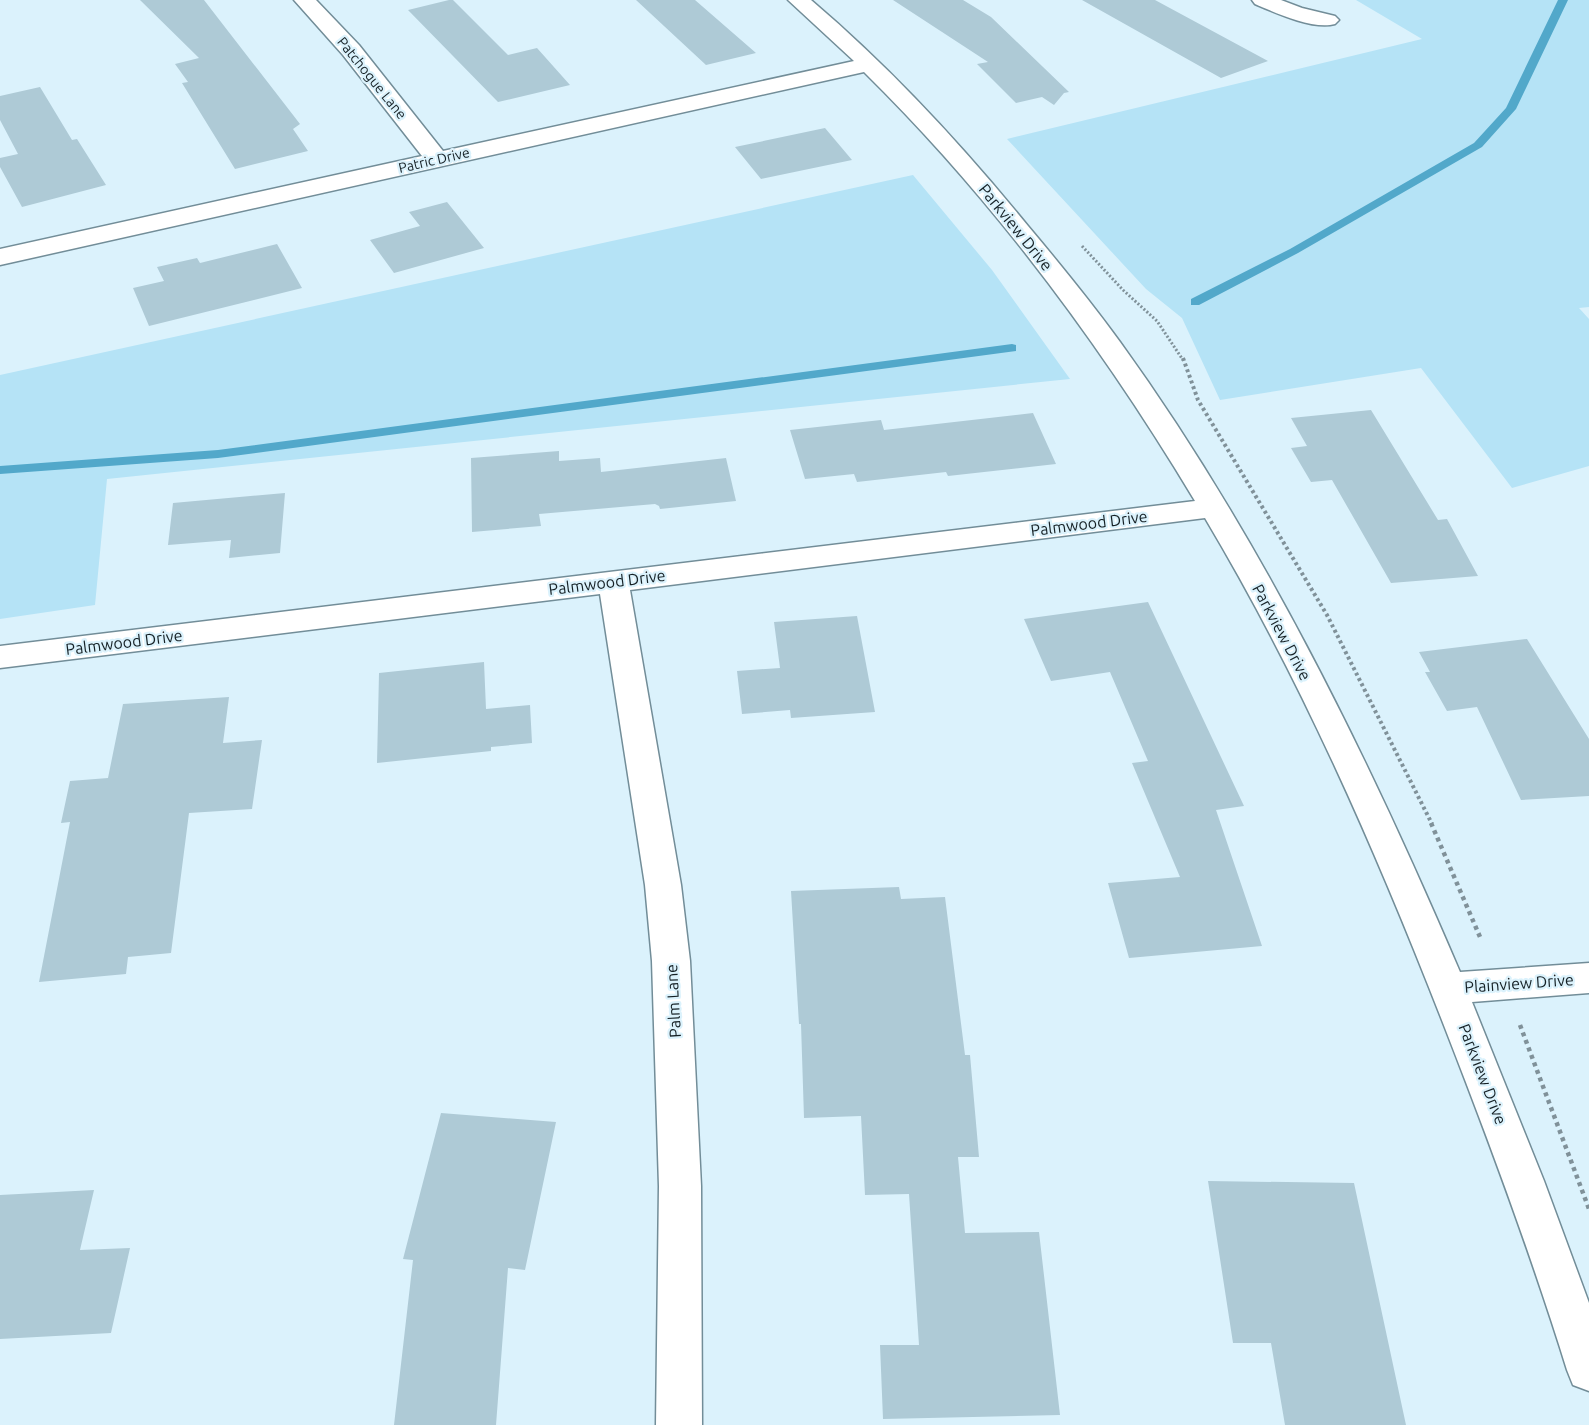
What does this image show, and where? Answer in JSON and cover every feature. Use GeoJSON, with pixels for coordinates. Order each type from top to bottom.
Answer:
{"type":"FeatureCollection","features":[{"type":"Feature","properties":{"kind":"street","name":"Patchogue Lane"},"geometry":{"type":"LineString","coordinates":[[304,0],[351,50],[437,159]]}},
{"type":"Feature","properties":{"kind":"street","name":"Parkview Drive"},"geometry":{"type":"LineString","coordinates":[[798,0],[869,64],[979,181],[1084,311],[1155,414],[1214,508],[1271,608],[1389,847],[1449,988],[1569,1305],[1589,1370]]}},
{"type":"Feature","properties":{"kind":"street"},"geometry":{"type":"LineString","coordinates":[[1262,0],[1296,13],[1328,20]]}},
{"type":"Feature","properties":{"kind":"street","name":"Patric Drive"},"geometry":{"type":"LineString","coordinates":[[0,257],[869,64]]}},
{"type":"Feature","properties":{"kind":"street","name":"Palmwood Drive"},"geometry":{"type":"LineString","coordinates":[[0,657],[1214,508]]}},
{"type":"Feature","properties":{"kind":"street","name":"Palm Lane"},"geometry":{"type":"LineString","coordinates":[[613,581],[663,885],[671,961],[680,1186],[679,1425]]}},
{"type":"Feature","properties":{"kind":"street","name":"Plainview Drive"},"geometry":{"type":"LineString","coordinates":[[1449,988],[1589,978]]}},
{"type":"Feature","properties":{"kind":"path"},"geometry":{"type":"LineString","coordinates":[[1519,1020],[1589,1209]]}},
{"type":"Feature","properties":{"kind":"shaded area"},"geometry":{"type":"Polygon","coordinates":[[[1356,0],[1589,0],[1589,307],[1579,308],[1589,319],[1589,466],[1512,488],[1421,368],[1220,400],[1182,318],[1146,289],[1007,139],[1422,39],[1356,0]]]}},
{"type":"Feature","properties":{"kind":"shaded area"},"geometry":{"type":"Polygon","coordinates":[[[913,175],[992,270],[1070,379],[107,479],[95,605],[0,619],[0,375],[913,175]]]}},
{"type":"Feature","properties":{"kind":"building"},"geometry":{"type":"Polygon","coordinates":[[[140,0],[204,0],[300,124],[293,129],[308,151],[235,169],[182,83],[188,82],[175,64],[199,58],[140,0]]]}},
{"type":"Feature","properties":{"kind":"building"},"geometry":{"type":"Polygon","coordinates":[[[453,0],[508,55],[537,48],[570,85],[498,102],[408,10],[453,0]]]}},
{"type":"Feature","properties":{"kind":"building"},"geometry":{"type":"Polygon","coordinates":[[[636,0],[695,0],[756,53],[706,65],[636,0]]]}},
{"type":"Feature","properties":{"kind":"building"},"geometry":{"type":"Polygon","coordinates":[[[893,0],[963,0],[991,17],[1069,92],[1064,93],[1054,105],[1042,97],[1016,103],[977,64],[988,62],[893,0]]]}},
{"type":"Feature","properties":{"kind":"building"},"geometry":{"type":"Polygon","coordinates":[[[1082,0],[1155,0],[1268,61],[1221,78],[1082,0]]]}},
{"type":"Feature","properties":{"kind":"building"},"geometry":{"type":"Polygon","coordinates":[[[40,87],[72,140],[77,139],[106,185],[22,207],[0,167],[0,158],[18,154],[0,120],[0,96],[40,87]]]}},
{"type":"Feature","properties":{"kind":"building"},"geometry":{"type":"Polygon","coordinates":[[[825,128],[852,160],[761,179],[735,147],[825,128]]]}},
{"type":"Feature","properties":{"kind":"building"},"geometry":{"type":"Polygon","coordinates":[[[447,202],[484,248],[394,273],[370,240],[420,226],[409,212],[447,202]]]}},
{"type":"Feature","properties":{"kind":"building"},"geometry":{"type":"Polygon","coordinates":[[[277,244],[302,288],[149,326],[133,288],[164,281],[157,267],[197,258],[200,263],[277,244]]]}},
{"type":"Feature","properties":{"kind":"building"},"geometry":{"type":"Polygon","coordinates":[[[1371,410],[1438,520],[1447,519],[1478,576],[1391,583],[1332,480],[1311,482],[1291,448],[1307,446],[1291,418],[1371,410]]]}},
{"type":"Feature","properties":{"kind":"building"},"geometry":{"type":"Polygon","coordinates":[[[1033,413],[1056,464],[948,476],[946,472],[857,482],[854,474],[805,479],[790,430],[881,420],[884,430],[1033,413]]]}},
{"type":"Feature","properties":{"kind":"building"},"geometry":{"type":"Polygon","coordinates":[[[559,451],[559,461],[600,458],[601,472],[726,458],[736,501],[660,509],[655,504],[539,514],[541,526],[472,532],[471,458],[559,451]]]}},
{"type":"Feature","properties":{"kind":"building"},"geometry":{"type":"Polygon","coordinates":[[[285,493],[280,553],[229,558],[231,540],[168,545],[173,503],[285,493]]]}},
{"type":"Feature","properties":{"kind":"building"},"geometry":{"type":"Polygon","coordinates":[[[1148,602],[1244,806],[1216,810],[1262,946],[1129,958],[1108,883],[1180,877],[1132,763],[1148,761],[1110,672],[1051,681],[1024,619],[1148,602]]]}},
{"type":"Feature","properties":{"kind":"building"},"geometry":{"type":"Polygon","coordinates":[[[857,616],[875,712],[791,718],[790,710],[742,714],[737,671],[780,668],[774,622],[857,616]]]}},
{"type":"Feature","properties":{"kind":"building"},"geometry":{"type":"Polygon","coordinates":[[[1527,639],[1589,739],[1589,796],[1521,800],[1477,707],[1447,711],[1425,672],[1430,672],[1419,652],[1527,639]]]}},
{"type":"Feature","properties":{"kind":"building"},"geometry":{"type":"Polygon","coordinates":[[[484,662],[486,709],[530,705],[532,743],[491,747],[491,751],[377,763],[379,673],[484,662]]]}},
{"type":"Feature","properties":{"kind":"building"},"geometry":{"type":"Polygon","coordinates":[[[229,697],[223,743],[262,740],[252,809],[189,813],[171,953],[128,957],[126,974],[39,982],[70,822],[61,823],[70,781],[108,778],[123,704],[229,697]]]}},
{"type":"Feature","properties":{"kind":"building"},"geometry":{"type":"Polygon","coordinates":[[[899,887],[901,899],[945,897],[965,1055],[970,1055],[979,1157],[958,1157],[965,1233],[1039,1232],[1060,1415],[883,1419],[880,1345],[919,1345],[909,1194],[865,1195],[861,1116],[804,1118],[801,1024],[799,1024],[791,891],[899,887]]]}},
{"type":"Feature","properties":{"kind":"building"},"geometry":{"type":"Polygon","coordinates":[[[441,1113],[556,1122],[525,1270],[508,1268],[496,1425],[394,1425],[413,1260],[403,1259],[441,1113]]]}},
{"type":"Feature","properties":{"kind":"building"},"geometry":{"type":"Polygon","coordinates":[[[1208,1181],[1354,1183],[1406,1425],[1285,1425],[1271,1343],[1233,1343],[1208,1181]]]}},
{"type":"Feature","properties":{"kind":"building"},"geometry":{"type":"Polygon","coordinates":[[[94,1190],[80,1250],[130,1248],[111,1333],[0,1339],[0,1195],[94,1190]]]}},
{"type":"Feature","properties":{"kind":"waterway"},"geometry":{"type":"LineString","coordinates":[[1195,302],[1294,251],[1478,145],[1511,109],[1563,0]]}},
{"type":"Feature","properties":{"kind":"waterway"},"geometry":{"type":"LineString","coordinates":[[0,470],[218,454],[1012,348]]}}]}
